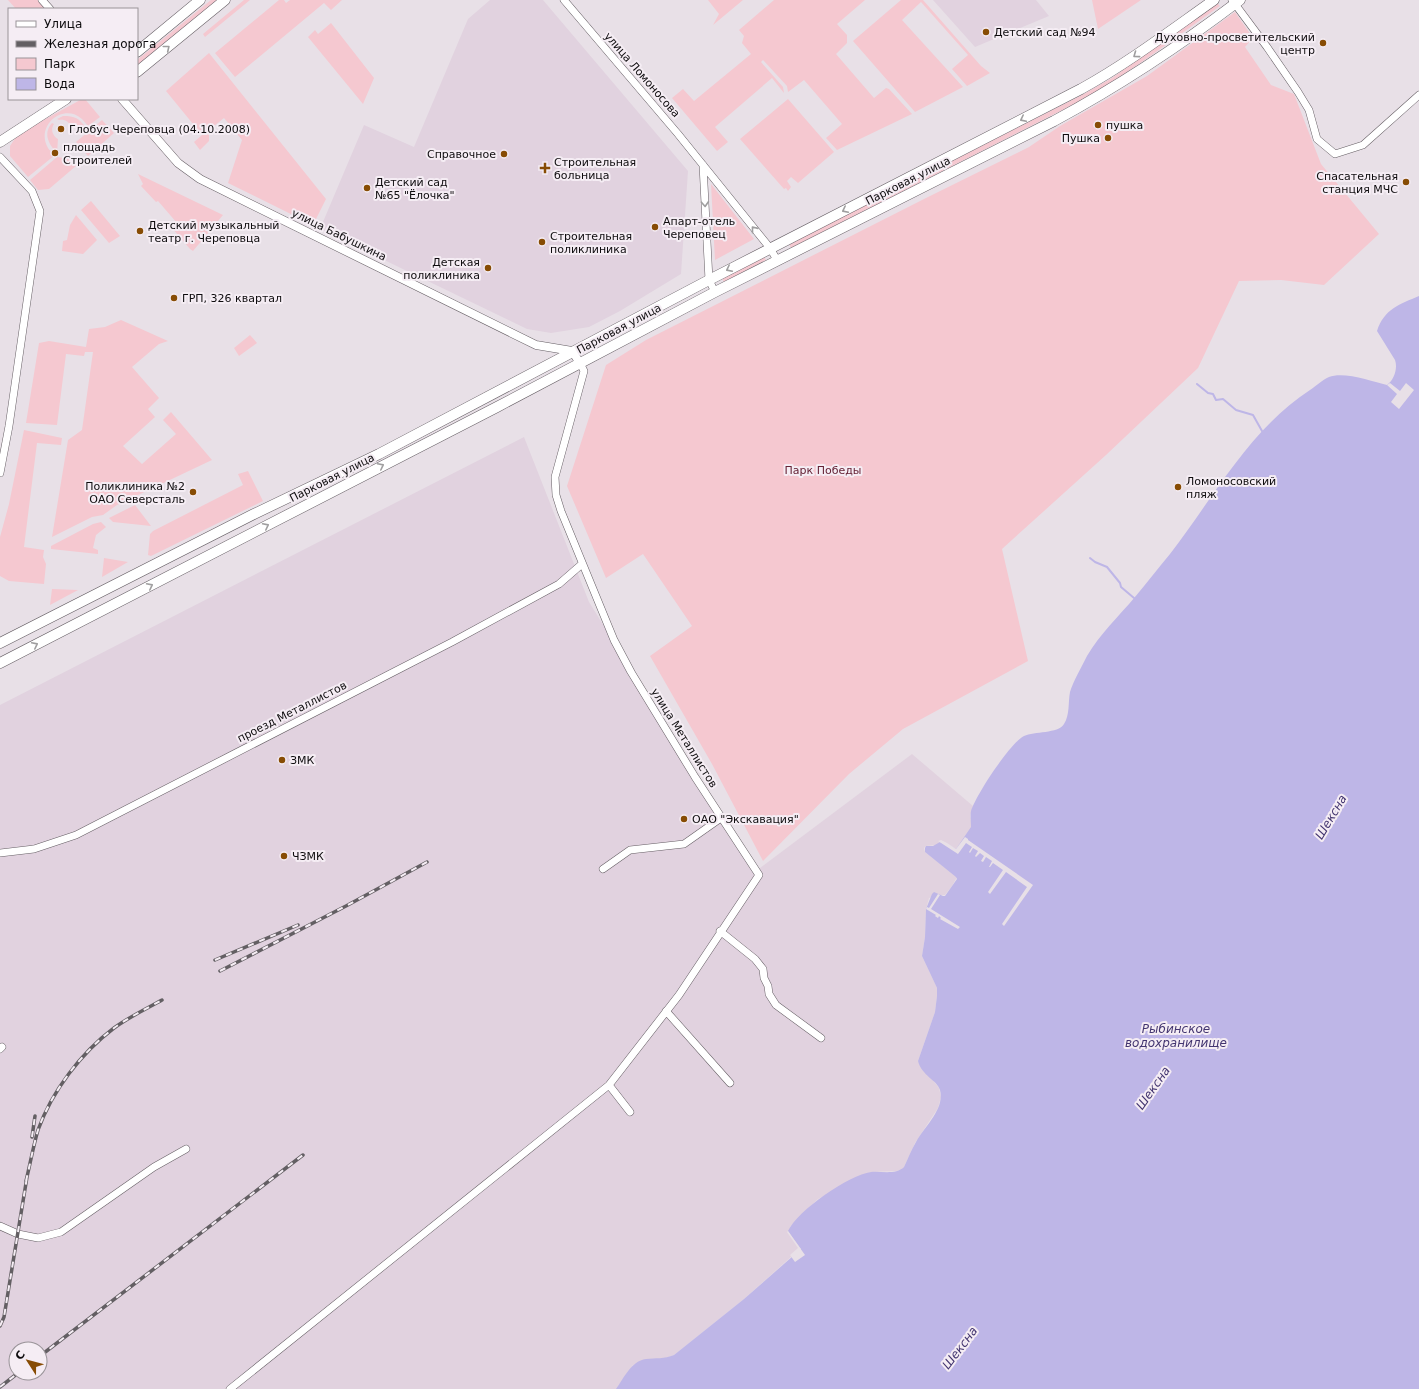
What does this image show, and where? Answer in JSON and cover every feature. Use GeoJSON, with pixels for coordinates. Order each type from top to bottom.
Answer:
{"type":"FeatureCollection","features":[{"type":"Feature","properties":{"kind":"main road"},"geometry":{"type":"LineString","coordinates":[[138,51],[200,0]]}},
{"type":"Feature","properties":{"kind":"main road"},"geometry":{"type":"LineString","coordinates":[[138,71],[225,0]]}},
{"type":"Feature","properties":{"kind":"main road","name":"Парковая улица"},"geometry":{"type":"LineString","coordinates":[[0,643],[254,514],[379,454],[770,248],[1106,76],[1214,0]]}},
{"type":"Feature","properties":{"kind":"main road","name":"Парковая улица"},"geometry":{"type":"LineString","coordinates":[[0,663],[777,260],[1054,121],[1127,79],[1236,1]]}},
{"type":"Feature","properties":{"kind":"main road"},"geometry":{"type":"LineString","coordinates":[[2,139],[64,100]]}},
{"type":"Feature","properties":{"kind":"street"},"geometry":{"type":"LineString","coordinates":[[42,0],[49,8]]}},
{"type":"Feature","properties":{"kind":"street","name":"улица Ломоносова"},"geometry":{"type":"LineString","coordinates":[[564,0],[703,165],[770,248],[777,260]]}},
{"type":"Feature","properties":{"kind":"street"},"geometry":{"type":"LineString","coordinates":[[1236,1],[1309,110],[1316,139],[1335,154],[1363,145],[1419,95]]}},
{"type":"Feature","properties":{"kind":"street","name":"улица Бабушкина"},"geometry":{"type":"LineString","coordinates":[[123,100],[178,163],[200,179],[536,345],[572,351]]}},
{"type":"Feature","properties":{"kind":"street"},"geometry":{"type":"LineString","coordinates":[[0,157],[32,192],[40,211],[9,426],[0,473]]}},
{"type":"Feature","properties":{"kind":"street"},"geometry":{"type":"LineString","coordinates":[[703,165],[709,280],[715,292]]}},
{"type":"Feature","properties":{"kind":"street"},"geometry":{"type":"LineString","coordinates":[[572,351],[580,363]]}},
{"type":"Feature","properties":{"kind":"street","name":"улица Металлистов"},"geometry":{"type":"LineString","coordinates":[[230,1389],[609,1085],[679,995],[720,931],[759,875],[721,818],[631,672],[614,640],[561,511],[556,495],[555,477],[584,371],[580,363]]}},
{"type":"Feature","properties":{"kind":"street","name":"проезд Металлистов"},"geometry":{"type":"LineString","coordinates":[[0,853],[34,849],[76,835],[452,642],[559,584],[582,564]]}},
{"type":"Feature","properties":{"kind":"street"},"geometry":{"type":"LineString","coordinates":[[602,869],[630,850],[684,844],[721,818]]}},
{"type":"Feature","properties":{"kind":"street"},"geometry":{"type":"LineString","coordinates":[[720,931],[755,959],[763,969],[769,994],[776,1005],[821,1038]]}},
{"type":"Feature","properties":{"kind":"street"},"geometry":{"type":"LineString","coordinates":[[666,1011],[730,1083]]}},
{"type":"Feature","properties":{"kind":"street"},"geometry":{"type":"LineString","coordinates":[[609,1085],[630,1112]]}},
{"type":"Feature","properties":{"kind":"street"},"geometry":{"type":"LineString","coordinates":[[0,1226],[18,1234],[38,1238],[61,1232],[154,1167],[186,1149]]}},
{"type":"Feature","properties":{"kind":"shaded area","name":"Строительная больница"},"geometry":{"type":"Polygon","coordinates":[[[490,0],[543,0],[688,171],[681,274],[620,311],[589,327],[551,333],[527,329],[320,229],[364,125],[414,147],[468,19],[490,0]]]}},
{"type":"Feature","properties":{"kind":"shaded area","name":"Детский сад №94"},"geometry":{"type":"Polygon","coordinates":[[[933,0],[1036,0],[1049,16],[975,47],[933,0]]]}},
{"type":"Feature","properties":{"kind":"shaded area"},"geometry":{"type":"Polygon","coordinates":[[[524,437],[589,602],[756,871],[912,754],[973,806],[970,816],[972,827],[956,849],[936,845],[926,846],[924,848],[925,852],[957,877],[945,895],[929,898],[926,909],[925,937],[922,956],[937,988],[937,996],[935,1012],[918,1061],[939,1088],[941,1097],[938,1108],[915,1143],[904,1167],[901,1170],[871,1172],[818,1199],[790,1227],[801,1248],[744,1299],[674,1355],[633,1365],[616,1389],[0,1389],[0,705],[524,437]]]}},
{"type":"Feature","properties":{"kind":"green space"},"geometry":{"type":"Polygon","coordinates":[[[8,0],[42,0],[49,8],[15,8],[8,0]]]}},
{"type":"Feature","properties":{"kind":"green space"},"geometry":{"type":"Polygon","coordinates":[[[211,0],[222,0],[138,68],[138,59],[211,0]]]}},
{"type":"Feature","properties":{"kind":"green space"},"geometry":{"type":"Polygon","coordinates":[[[244,0],[250,0],[205,37],[203,34],[244,0]]]}},
{"type":"Feature","properties":{"kind":"green space"},"geometry":{"type":"Polygon","coordinates":[[[279,0],[284,0],[286,3],[290,0],[342,0],[331,10],[324,3],[235,77],[215,53],[279,0]]]}},
{"type":"Feature","properties":{"kind":"green space"},"geometry":{"type":"Polygon","coordinates":[[[708,0],[743,0],[713,25],[719,14],[708,0]]]}},
{"type":"Feature","properties":{"kind":"green space"},"geometry":{"type":"Polygon","coordinates":[[[774,0],[865,0],[837,24],[847,35],[847,43],[836,54],[874,98],[886,88],[889,89],[912,114],[837,150],[826,138],[842,124],[804,80],[788,92],[787,86],[763,60],[761,62],[783,87],[784,93],[772,78],[715,127],[728,142],[717,151],[672,98],[683,89],[694,101],[751,54],[742,43],[744,36],[739,30],[774,0]]]}},
{"type":"Feature","properties":{"kind":"green space"},"geometry":{"type":"Polygon","coordinates":[[[901,0],[923,0],[981,66],[990,73],[967,86],[952,69],[968,55],[921,2],[902,20],[963,87],[915,112],[853,41],[901,0]]]}},
{"type":"Feature","properties":{"kind":"green space"},"geometry":{"type":"Polygon","coordinates":[[[1092,0],[1141,0],[1098,29],[1092,0]]]}},
{"type":"Feature","properties":{"kind":"green space"},"geometry":{"type":"Polygon","coordinates":[[[1217,3],[1220,6],[1136,66],[1084,99],[791,248],[789,244],[1082,95],[1112,78],[1217,3]]]}},
{"type":"Feature","properties":{"kind":"green space","name":"Парк Победы"},"geometry":{"type":"Polygon","coordinates":[[[1235,12],[1253,38],[1245,47],[1271,85],[1294,94],[1321,164],[1379,234],[1324,285],[1281,280],[1239,281],[1198,368],[1106,455],[1002,549],[1028,661],[903,729],[849,774],[763,861],[712,764],[650,656],[692,626],[643,554],[606,578],[567,486],[606,365],[646,340],[1029,147],[1060,126],[1147,76],[1235,12]]]}},
{"type":"Feature","properties":{"kind":"green space"},"geometry":{"type":"Polygon","coordinates":[[[331,23],[374,78],[363,104],[308,37],[315,30],[318,34],[331,23]]]}},
{"type":"Feature","properties":{"kind":"green space"},"geometry":{"type":"Polygon","coordinates":[[[209,53],[326,199],[313,225],[228,183],[242,140],[224,118],[209,130],[209,141],[200,150],[194,142],[202,135],[166,91],[209,53]]]}},
{"type":"Feature","properties":{"kind":"green space"},"geometry":{"type":"Polygon","coordinates":[[[788,99],[834,152],[798,183],[791,177],[787,181],[791,187],[788,191],[786,188],[784,189],[740,139],[788,99]]]}},
{"type":"Feature","properties":{"kind":"green space"},"geometry":{"type":"Polygon","coordinates":[[[80,100],[86,100],[100,117],[88,126],[75,114],[67,113],[59,115],[53,119],[45,132],[45,140],[49,149],[55,155],[28,177],[10,156],[10,146],[18,134],[80,100]]]}},
{"type":"Feature","properties":{"kind":"green space"},"geometry":{"type":"Polygon","coordinates":[[[63,116],[71,116],[76,118],[86,128],[71,127],[66,121],[57,119],[63,116]]]}},
{"type":"Feature","properties":{"kind":"green space"},"geometry":{"type":"Polygon","coordinates":[[[102,120],[114,133],[88,156],[76,142],[102,120]]]}},
{"type":"Feature","properties":{"kind":"green space"},"geometry":{"type":"Polygon","coordinates":[[[52,123],[54,124],[52,128],[53,133],[58,139],[57,153],[51,146],[47,135],[49,127],[52,123]]]}},
{"type":"Feature","properties":{"kind":"green space"},"geometry":{"type":"Polygon","coordinates":[[[80,156],[83,160],[49,189],[38,190],[30,180],[57,157],[71,159],[80,156]]]}},
{"type":"Feature","properties":{"kind":"green space"},"geometry":{"type":"Polygon","coordinates":[[[138,174],[223,215],[193,251],[172,228],[177,223],[158,201],[156,202],[141,186],[143,184],[138,174]]]}},
{"type":"Feature","properties":{"kind":"green space"},"geometry":{"type":"Polygon","coordinates":[[[711,184],[754,239],[715,260],[711,184]]]}},
{"type":"Feature","properties":{"kind":"green space"},"geometry":{"type":"Polygon","coordinates":[[[91,201],[120,236],[109,243],[81,210],[91,201]]]}},
{"type":"Feature","properties":{"kind":"green space"},"geometry":{"type":"Polygon","coordinates":[[[76,215],[97,240],[83,254],[62,251],[63,241],[67,240],[70,225],[76,215]]]}},
{"type":"Feature","properties":{"kind":"green space"},"geometry":{"type":"Polygon","coordinates":[[[764,257],[766,260],[724,282],[722,278],[764,257]]]}},
{"type":"Feature","properties":{"kind":"green space"},"geometry":{"type":"Polygon","coordinates":[[[121,320],[168,341],[159,344],[132,367],[159,398],[148,409],[155,417],[123,446],[142,464],[176,434],[163,420],[171,412],[212,460],[117,505],[103,515],[92,517],[52,537],[68,440],[82,430],[93,352],[85,352],[84,356],[66,354],[57,425],[26,423],[39,343],[49,341],[86,347],[89,329],[105,327],[121,320]]]}},
{"type":"Feature","properties":{"kind":"green space"},"geometry":{"type":"Polygon","coordinates":[[[250,335],[257,343],[239,356],[234,348],[250,335]]]}},
{"type":"Feature","properties":{"kind":"green space"},"geometry":{"type":"Polygon","coordinates":[[[24,430],[62,438],[61,445],[37,443],[24,547],[44,550],[43,557],[46,564],[44,584],[9,581],[0,576],[0,537],[9,504],[24,430]]]}},
{"type":"Feature","properties":{"kind":"green space"},"geometry":{"type":"Polygon","coordinates":[[[248,471],[263,501],[151,556],[148,555],[150,534],[153,531],[243,485],[238,474],[248,471]]]}},
{"type":"Feature","properties":{"kind":"green space"},"geometry":{"type":"Polygon","coordinates":[[[135,505],[151,526],[113,522],[109,518],[135,505]]]}},
{"type":"Feature","properties":{"kind":"green space"},"geometry":{"type":"Polygon","coordinates":[[[101,522],[106,527],[96,535],[93,548],[98,550],[98,554],[51,549],[51,546],[93,524],[101,522]]]}},
{"type":"Feature","properties":{"kind":"green space"},"geometry":{"type":"Polygon","coordinates":[[[104,558],[128,562],[102,577],[104,558]]]}},
{"type":"Feature","properties":{"kind":"green space"},"geometry":{"type":"Polygon","coordinates":[[[52,589],[78,590],[50,605],[52,589]]]}},
{"type":"Feature","properties":{"kind":"water","name":"Рыбинское водохранилище"},"geometry":{"type":"Polygon","coordinates":[[[1419,296],[1419,1389],[616,1389],[632,1366],[641,1360],[663,1358],[674,1355],[744,1299],[801,1249],[788,1231],[802,1213],[813,1204],[838,1186],[862,1175],[871,1172],[893,1172],[904,1167],[914,1145],[937,1111],[941,1097],[938,1086],[926,1074],[918,1061],[935,1012],[937,996],[937,988],[922,956],[925,937],[926,909],[934,892],[945,896],[957,879],[925,852],[926,846],[933,846],[940,842],[956,849],[971,827],[971,811],[974,803],[994,770],[1011,748],[1028,734],[1051,731],[1061,727],[1064,724],[1067,717],[1071,688],[1092,648],[1170,554],[1250,444],[1269,424],[1288,406],[1321,381],[1329,377],[1335,375],[1350,376],[1387,385],[1392,380],[1395,374],[1396,363],[1377,331],[1388,312],[1419,296]]]}},
{"type":"Feature","properties":{"kind":"pier"},"geometry":{"type":"Polygon","coordinates":[[[1390,383],[1400,391],[1406,383],[1414,390],[1399,409],[1391,402],[1397,394],[1387,385],[1390,383]]]}},
{"type":"Feature","properties":{"kind":"pier"},"geometry":{"type":"Polygon","coordinates":[[[965,837],[1033,885],[1004,926],[1002,924],[1027,887],[1006,872],[990,894],[988,892],[1003,870],[993,863],[989,867],[992,861],[986,857],[983,862],[981,861],[984,856],[980,853],[976,857],[975,856],[978,851],[973,848],[970,853],[969,852],[972,847],[966,843],[958,854],[938,841],[941,840],[956,849],[965,837]]]}},
{"type":"Feature","properties":{"kind":"pier"},"geometry":{"type":"Polygon","coordinates":[[[938,894],[940,895],[931,909],[960,927],[958,929],[940,919],[941,918],[939,916],[938,918],[926,909],[927,907],[929,908],[938,894]]]}},
{"type":"Feature","properties":{"kind":"pier"},"geometry":{"type":"Polygon","coordinates":[[[788,1231],[805,1255],[795,1262],[790,1255],[798,1248],[787,1232],[788,1231]]]}},
{"type":"Feature","properties":{"kind":"waterway"},"geometry":{"type":"LineString","coordinates":[[1197,384],[1208,393],[1213,394],[1216,400],[1223,399],[1236,410],[1253,415],[1262,431]]}},
{"type":"Feature","properties":{"kind":"waterway"},"geometry":{"type":"LineString","coordinates":[[1090,558],[1107,567],[1120,583],[1121,587],[1134,598]]}},
{"type":"Feature","properties":{"kind":"railway"},"geometry":{"type":"LineString","coordinates":[[220,971],[427,862]]}},
{"type":"Feature","properties":{"kind":"railway"},"geometry":{"type":"LineString","coordinates":[[215,960],[298,925]]}},
{"type":"Feature","properties":{"kind":"railway"},"geometry":{"type":"LineString","coordinates":[[26,1181],[38,1130],[59,1087],[79,1061],[102,1038],[114,1028],[162,1000]]}},
{"type":"Feature","properties":{"kind":"railway"},"geometry":{"type":"LineString","coordinates":[[32,1137],[35,1116]]}},
{"type":"Feature","properties":{"kind":"railway"},"geometry":{"type":"LineString","coordinates":[[48,1350],[303,1155]]}},
{"type":"Feature","properties":{"kind":"railway"},"geometry":{"type":"LineString","coordinates":[[0,1326],[4,1317],[27,1177]]}},
{"type":"Feature","properties":{"kind":"railway"},"geometry":{"type":"LineString","coordinates":[[0,1387],[8,1381]]}},
{"type":"Feature","properties":{"kind":"place","name":"Детский сад №94"},"geometry":{"type":"Point","coordinates":[986,32]}},
{"type":"Feature","properties":{"kind":"place","name":"Духовно-просветительский центр"},"geometry":{"type":"Point","coordinates":[1323,43]}},
{"type":"Feature","properties":{"kind":"place","name":"пушка"},"geometry":{"type":"Point","coordinates":[1098,125]}},
{"type":"Feature","properties":{"kind":"place","name":"Глобус Череповца (04.10.2008)"},"geometry":{"type":"Point","coordinates":[61,129]}},
{"type":"Feature","properties":{"kind":"place","name":"Пушка"},"geometry":{"type":"Point","coordinates":[1108,138]}},
{"type":"Feature","properties":{"kind":"place","name":"площадь Строителей"},"geometry":{"type":"Point","coordinates":[55,153]}},
{"type":"Feature","properties":{"kind":"place","name":"Справочное"},"geometry":{"type":"Point","coordinates":[504,154]}},
{"type":"Feature","properties":{"kind":"place","name":"Строительная больница"},"geometry":{"type":"Point","coordinates":[545,168]}},
{"type":"Feature","properties":{"kind":"place","name":"Спасательная станция МЧС"},"geometry":{"type":"Point","coordinates":[1406,182]}},
{"type":"Feature","properties":{"kind":"place","name":"Детский сад №65 \"Ёлочка\""},"geometry":{"type":"Point","coordinates":[367,188]}},
{"type":"Feature","properties":{"kind":"place","name":"Апарт-отель Череповец"},"geometry":{"type":"Point","coordinates":[655,227]}},
{"type":"Feature","properties":{"kind":"place","name":"Детский музыкальный театр г. Череповца"},"geometry":{"type":"Point","coordinates":[140,231]}},
{"type":"Feature","properties":{"kind":"place","name":"Строительная поликлиника"},"geometry":{"type":"Point","coordinates":[542,242]}},
{"type":"Feature","properties":{"kind":"place","name":"Детская поликлиника"},"geometry":{"type":"Point","coordinates":[488,268]}},
{"type":"Feature","properties":{"kind":"place","name":"ГРП, 326 квартал"},"geometry":{"type":"Point","coordinates":[174,298]}},
{"type":"Feature","properties":{"kind":"place","name":"Ломоносовский пляж"},"geometry":{"type":"Point","coordinates":[1178,487]}},
{"type":"Feature","properties":{"kind":"place","name":"Поликлиника №2 ОАО Северсталь"},"geometry":{"type":"Point","coordinates":[193,492]}},
{"type":"Feature","properties":{"kind":"place","name":"ЗМК"},"geometry":{"type":"Point","coordinates":[282,760]}},
{"type":"Feature","properties":{"kind":"place","name":"ОАО \"Экскавация\""},"geometry":{"type":"Point","coordinates":[684,819]}},
{"type":"Feature","properties":{"kind":"place","name":"ЧЗМК"},"geometry":{"type":"Point","coordinates":[284,856]}},
{"type":"Feature","properties":{"kind":"water label","name":"Шексна"},"geometry":{"type":"Point","coordinates":[1331,817]}},
{"type":"Feature","properties":{"kind":"water label","name":"Шексна"},"geometry":{"type":"Point","coordinates":[1153,1088]}},
{"type":"Feature","properties":{"kind":"water label","name":"Шексна"},"geometry":{"type":"Point","coordinates":[960,1348]}}]}
